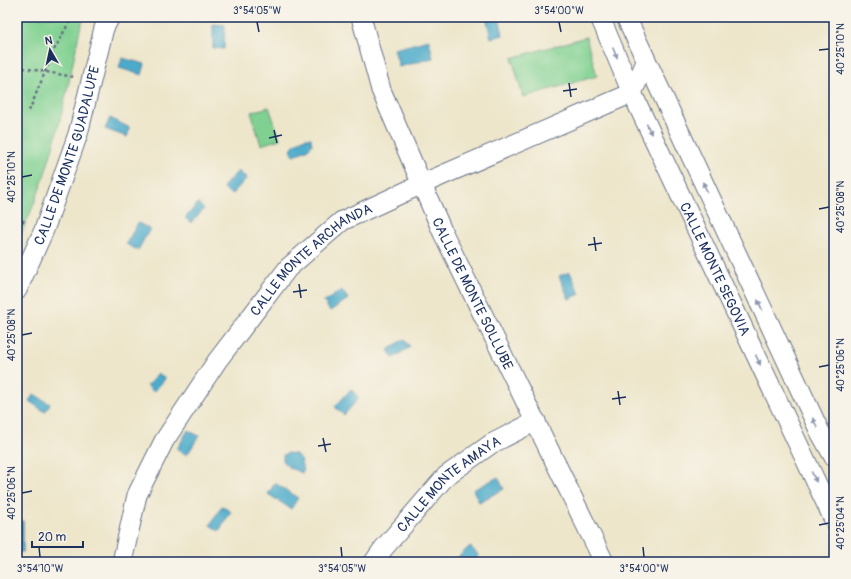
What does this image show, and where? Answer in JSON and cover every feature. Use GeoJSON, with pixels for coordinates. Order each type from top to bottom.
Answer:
{"type":"FeatureCollection","features":[{"type":"Feature","properties":{"kind":"street","name":"CALLE DE MONTE GUADALUPE"},"geometry":{"type":"LineString","coordinates":[[17,290],[44,230],[78,134],[104,28],[110,17]]}},
{"type":"Feature","properties":{"kind":"street","name":"CALLE DE MONTE SOLLUBE"},"geometry":{"type":"LineString","coordinates":[[361,17],[381,90],[443,233],[604,562]]}},
{"type":"Feature","properties":{"kind":"street","name":"CALLE MONTE SEGOVIA"},"geometry":{"type":"LineString","coordinates":[[600,17],[632,93],[834,520]]}},
{"type":"Feature","properties":{"kind":"street","name":"CALLE MONTE SEGOVIA"},"geometry":{"type":"LineString","coordinates":[[626,17],[820,432],[834,457]]}},
{"type":"Feature","properties":{"kind":"street"},"geometry":{"type":"LineString","coordinates":[[646,62],[632,93],[667,106]]}},
{"type":"Feature","properties":{"kind":"street","name":"CALLE MONTE ARCHANDA"},"geometry":{"type":"LineString","coordinates":[[122,562],[137,495],[164,441],[217,361],[288,268],[342,221],[422,184],[632,93]]}},
{"type":"Feature","properties":{"kind":"street","name":"CALLE MONTE AMAYA"},"geometry":{"type":"LineString","coordinates":[[374,562],[383,549],[446,476],[491,444],[536,421]]}},
{"type":"Feature","properties":{"kind":"path"},"geometry":{"type":"LineString","coordinates":[[29,111],[44,72],[72,17]]}},
{"type":"Feature","properties":{"kind":"path"},"geometry":{"type":"LineString","coordinates":[[17,67],[91,80]]}},
{"type":"Feature","properties":{"kind":"green space"},"geometry":{"type":"Polygon","coordinates":[[[17,17],[84,17],[56,137],[48,164],[29,217],[17,242],[17,17]]]}},
{"type":"Feature","properties":{"kind":"green space"},"geometry":{"type":"Polygon","coordinates":[[[586,37],[597,76],[523,97],[512,58],[586,37]]]}},
{"type":"Feature","properties":{"kind":"green space"},"geometry":{"type":"Polygon","coordinates":[[[269,107],[280,139],[261,145],[251,112],[269,107]]]}},
{"type":"Feature","properties":{"kind":"water"},"geometry":{"type":"Polygon","coordinates":[[[486,17],[499,17],[503,35],[491,38],[486,17]]]}},
{"type":"Feature","properties":{"kind":"water"},"geometry":{"type":"Polygon","coordinates":[[[213,24],[225,25],[224,49],[213,48],[213,24]]]}},
{"type":"Feature","properties":{"kind":"water"},"geometry":{"type":"Polygon","coordinates":[[[429,40],[433,58],[399,67],[394,49],[429,40]]]}},
{"type":"Feature","properties":{"kind":"water"},"geometry":{"type":"Polygon","coordinates":[[[122,58],[145,64],[142,75],[119,68],[122,58]]]}},
{"type":"Feature","properties":{"kind":"water"},"geometry":{"type":"Polygon","coordinates":[[[110,118],[130,128],[127,137],[105,129],[110,118]]]}},
{"type":"Feature","properties":{"kind":"water"},"geometry":{"type":"Polygon","coordinates":[[[305,138],[311,138],[312,145],[307,150],[294,155],[291,153],[292,147],[297,142],[305,138]]]}},
{"type":"Feature","properties":{"kind":"water"},"geometry":{"type":"Polygon","coordinates":[[[238,171],[247,178],[231,195],[223,187],[238,171]]]}},
{"type":"Feature","properties":{"kind":"water"},"geometry":{"type":"Polygon","coordinates":[[[198,203],[204,209],[191,223],[185,218],[198,203]]]}},
{"type":"Feature","properties":{"kind":"water"},"geometry":{"type":"Polygon","coordinates":[[[138,223],[150,229],[138,250],[126,244],[138,223]]]}},
{"type":"Feature","properties":{"kind":"water"},"geometry":{"type":"Polygon","coordinates":[[[570,272],[580,294],[569,299],[559,276],[570,272]]]}},
{"type":"Feature","properties":{"kind":"water"},"geometry":{"type":"Polygon","coordinates":[[[342,290],[348,299],[330,311],[324,302],[342,290]]]}},
{"type":"Feature","properties":{"kind":"water"},"geometry":{"type":"Polygon","coordinates":[[[404,339],[410,347],[393,358],[388,350],[404,339]]]}},
{"type":"Feature","properties":{"kind":"water"},"geometry":{"type":"Polygon","coordinates":[[[158,373],[165,379],[154,392],[147,386],[158,373]]]}},
{"type":"Feature","properties":{"kind":"water"},"geometry":{"type":"Polygon","coordinates":[[[351,389],[359,398],[344,415],[335,407],[351,389]]]}},
{"type":"Feature","properties":{"kind":"water"},"geometry":{"type":"Polygon","coordinates":[[[34,394],[50,404],[45,412],[29,401],[34,394]]]}},
{"type":"Feature","properties":{"kind":"water"},"geometry":{"type":"Polygon","coordinates":[[[188,430],[199,436],[187,455],[177,449],[188,430]]]}},
{"type":"Feature","properties":{"kind":"water"},"geometry":{"type":"Polygon","coordinates":[[[288,453],[296,454],[302,460],[301,463],[304,471],[302,473],[290,468],[283,462],[283,455],[288,453]]]}},
{"type":"Feature","properties":{"kind":"water"},"geometry":{"type":"Polygon","coordinates":[[[498,477],[504,489],[479,502],[473,490],[498,477]]]}},
{"type":"Feature","properties":{"kind":"water"},"geometry":{"type":"Polygon","coordinates":[[[275,483],[298,498],[291,509],[268,494],[275,483]]]}},
{"type":"Feature","properties":{"kind":"water"},"geometry":{"type":"Polygon","coordinates":[[[222,506],[231,512],[219,531],[210,525],[222,506]]]}},
{"type":"Feature","properties":{"kind":"water"},"geometry":{"type":"Polygon","coordinates":[[[17,521],[23,521],[23,552],[17,552],[17,521]]]}},
{"type":"Feature","properties":{"kind":"water"},"geometry":{"type":"Polygon","coordinates":[[[470,546],[479,556],[473,562],[453,562],[470,546]]]}}]}
